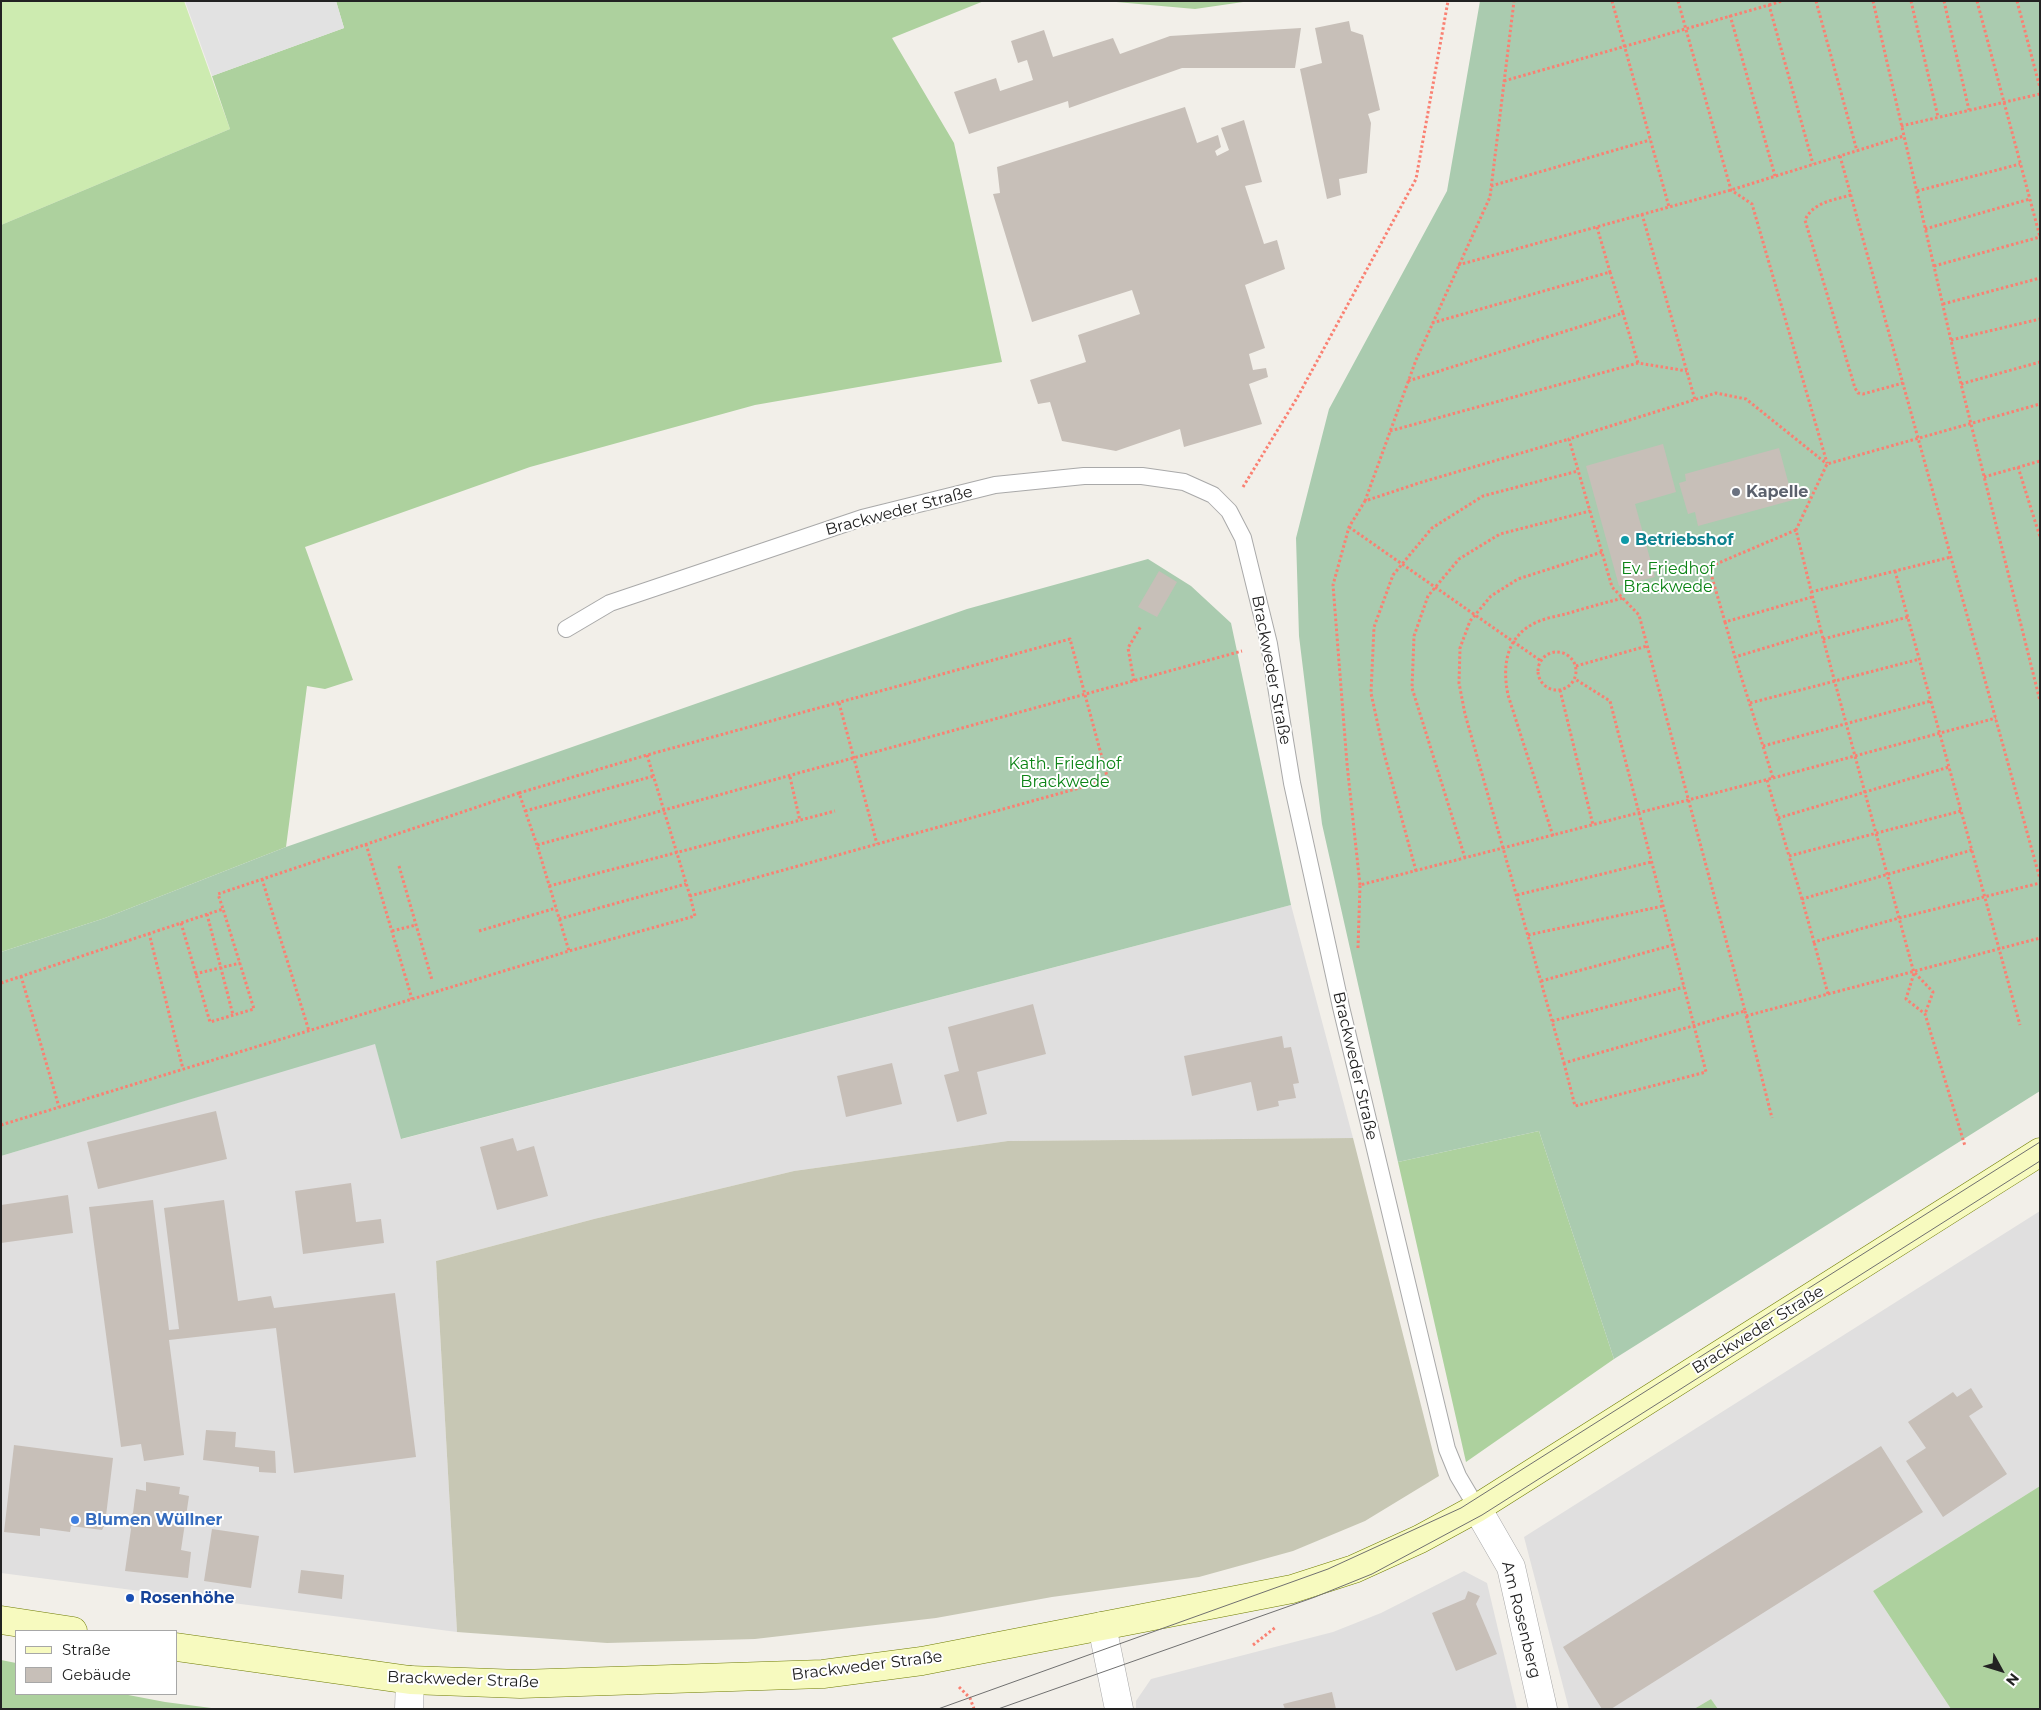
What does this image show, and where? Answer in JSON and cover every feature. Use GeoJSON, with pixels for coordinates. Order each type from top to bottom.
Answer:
{"type":"FeatureCollection","features":[{"type":"Feature","properties":{"kind":"street","name":"Brackweder Straße"},"geometry":{"type":"LineString","coordinates":[[178,1647],[410,1680],[520,1684],[823,1674],[922,1661],[1292,1589],[1354,1569],[1420,1539],[1477,1508],[2040,1152]]}},
{"type":"Feature","properties":{"kind":"street","name":"Am Rosenberg"},"geometry":{"type":"LineString","coordinates":[[1477,1508],[1511,1567],[1543,1709]]}},
{"type":"Feature","properties":{"kind":"street"},"geometry":{"type":"LineString","coordinates":[[1,1620],[66,1630]]}},
{"type":"Feature","properties":{"kind":"street"},"geometry":{"type":"LineString","coordinates":[[1102,1626],[1119,1709]]}},
{"type":"Feature","properties":{"kind":"street"},"geometry":{"type":"LineString","coordinates":[[408,1709],[410,1680]]}},
{"type":"Feature","properties":{"kind":"lane","name":"Brackweder Straße"},"geometry":{"type":"LineString","coordinates":[[566,629],[610,603],[862,518],[995,485],[1084,476],[1142,476],[1184,482],[1213,495],[1229,511],[1243,538],[1269,644],[1292,783],[1345,1027],[1447,1449],[1458,1476],[1477,1508]]}},
{"type":"Feature","properties":{"kind":"path"},"geometry":{"type":"LineString","coordinates":[[1229,511],[1297,398],[1416,179],[1448,1]]}},
{"type":"Feature","properties":{"kind":"path"},"geometry":{"type":"LineString","coordinates":[[1356,955],[1360,885],[1333,585],[1349,527],[1365,501],[1408,382],[1432,323],[1490,197],[1514,1]]}},
{"type":"Feature","properties":{"kind":"path"},"geometry":{"type":"LineString","coordinates":[[1612,1],[1669,207]]}},
{"type":"Feature","properties":{"kind":"path"},"geometry":{"type":"LineString","coordinates":[[1678,1],[1731,190],[1752,204],[1828,464],[1796,530],[1821,631],[1914,973],[1933,992],[1925,1014]]}},
{"type":"Feature","properties":{"kind":"path"},"geometry":{"type":"LineString","coordinates":[[1504,81],[1782,1]]}},
{"type":"Feature","properties":{"kind":"path"},"geometry":{"type":"LineString","coordinates":[[1816,1],[1857,151]]}},
{"type":"Feature","properties":{"kind":"path"},"geometry":{"type":"LineString","coordinates":[[1873,1],[1970,423],[2040,701]]}},
{"type":"Feature","properties":{"kind":"path"},"geometry":{"type":"LineString","coordinates":[[1911,1],[1938,118]]}},
{"type":"Feature","properties":{"kind":"path"},"geometry":{"type":"LineString","coordinates":[[1944,1],[1969,110]]}},
{"type":"Feature","properties":{"kind":"path"},"geometry":{"type":"LineString","coordinates":[[1934,266],[2040,237],[1977,1]]}},
{"type":"Feature","properties":{"kind":"path"},"geometry":{"type":"LineString","coordinates":[[2017,1],[2040,88]]}},
{"type":"Feature","properties":{"kind":"path"},"geometry":{"type":"LineString","coordinates":[[1769,5],[1813,164]]}},
{"type":"Feature","properties":{"kind":"path"},"geometry":{"type":"LineString","coordinates":[[1730,16],[1775,176]]}},
{"type":"Feature","properties":{"kind":"path"},"geometry":{"type":"LineString","coordinates":[[1902,126],[2040,94]]}},
{"type":"Feature","properties":{"kind":"path"},"geometry":{"type":"LineString","coordinates":[[1458,265],[1731,190],[1904,136]]}},
{"type":"Feature","properties":{"kind":"path"},"geometry":{"type":"LineString","coordinates":[[1491,186],[1650,140]]}},
{"type":"Feature","properties":{"kind":"path"},"geometry":{"type":"LineString","coordinates":[[1840,156],[2040,879]]}},
{"type":"Feature","properties":{"kind":"path"},"geometry":{"type":"LineString","coordinates":[[1917,191],[2020,164]]}},
{"type":"Feature","properties":{"kind":"path"},"geometry":{"type":"LineString","coordinates":[[1851,195],[1816,206],[1809,212],[1805,220],[1855,388],[1858,393],[1863,394],[1903,384]]}},
{"type":"Feature","properties":{"kind":"path"},"geometry":{"type":"LineString","coordinates":[[1925,229],[2030,199]]}},
{"type":"Feature","properties":{"kind":"path"},"geometry":{"type":"LineString","coordinates":[[1642,214],[1695,400]]}},
{"type":"Feature","properties":{"kind":"path"},"geometry":{"type":"LineString","coordinates":[[1597,227],[1638,363]]}},
{"type":"Feature","properties":{"kind":"path"},"geometry":{"type":"LineString","coordinates":[[1432,323],[1610,272]]}},
{"type":"Feature","properties":{"kind":"path"},"geometry":{"type":"LineString","coordinates":[[1943,304],[2040,278]]}},
{"type":"Feature","properties":{"kind":"path"},"geometry":{"type":"LineString","coordinates":[[1408,382],[1623,313]]}},
{"type":"Feature","properties":{"kind":"path"},"geometry":{"type":"LineString","coordinates":[[1951,340],[2040,319]]}},
{"type":"Feature","properties":{"kind":"path"},"geometry":{"type":"LineString","coordinates":[[1961,384],[2040,362]]}},
{"type":"Feature","properties":{"kind":"path"},"geometry":{"type":"LineString","coordinates":[[1390,432],[1638,363],[1687,370]]}},
{"type":"Feature","properties":{"kind":"path"},"geometry":{"type":"LineString","coordinates":[[1365,501],[1716,394],[1746,399],[1828,464]]}},
{"type":"Feature","properties":{"kind":"path"},"geometry":{"type":"LineString","coordinates":[[1828,464],[2040,404]]}},
{"type":"Feature","properties":{"kind":"path"},"geometry":{"type":"LineString","coordinates":[[1569,439],[1612,587],[1639,615],[1745,1010],[1772,1118]]}},
{"type":"Feature","properties":{"kind":"path"},"geometry":{"type":"LineString","coordinates":[[1984,478],[2040,461]]}},
{"type":"Feature","properties":{"kind":"path"},"geometry":{"type":"LineString","coordinates":[[2018,467],[2040,537]]}},
{"type":"Feature","properties":{"kind":"path"},"geometry":{"type":"LineString","coordinates":[[1416,871],[1384,752],[1371,693],[1374,627],[1393,575],[1432,528],[1484,496],[1578,471]]}},
{"type":"Feature","properties":{"kind":"path"},"geometry":{"type":"LineString","coordinates":[[1465,858],[1412,688],[1414,636],[1428,596],[1459,559],[1500,534],[1590,510]]}},
{"type":"Feature","properties":{"kind":"path"},"geometry":{"type":"LineString","coordinates":[[1349,527],[1541,661]]}},
{"type":"Feature","properties":{"kind":"path"},"geometry":{"type":"LineString","coordinates":[[1773,778],[1724,622],[1709,567],[1796,530]]}},
{"type":"Feature","properties":{"kind":"path"},"geometry":{"type":"LineString","coordinates":[[1575,679],[1610,701],[1706,1072],[1575,1106],[1465,714],[1459,683],[1460,648],[1470,621],[1490,596],[1518,579],[1602,552]]}},
{"type":"Feature","properties":{"kind":"path"},"geometry":{"type":"LineString","coordinates":[[1812,592],[1951,557]]}},
{"type":"Feature","properties":{"kind":"path"},"geometry":{"type":"LineString","coordinates":[[1895,571],[2020,1025]]}},
{"type":"Feature","properties":{"kind":"path"},"geometry":{"type":"LineString","coordinates":[[1724,622],[1812,597]]}},
{"type":"Feature","properties":{"kind":"path"},"geometry":{"type":"LineString","coordinates":[[1553,836],[1508,694],[1505,678],[1506,659],[1513,642],[1522,632],[1537,622],[1623,598]]}},
{"type":"Feature","properties":{"kind":"path"},"geometry":{"type":"LineString","coordinates":[[1824,639],[1908,617]]}},
{"type":"Feature","properties":{"kind":"path"},"geometry":{"type":"LineString","coordinates":[[1134,681],[1128,648],[1141,626]]}},
{"type":"Feature","properties":{"kind":"path"},"geometry":{"type":"LineString","coordinates":[[1735,657],[1821,631]]}},
{"type":"Feature","properties":{"kind":"path"},"geometry":{"type":"LineString","coordinates":[[181,923],[210,1022],[254,1009],[218,894],[519,793],[647,755],[1070,639],[1108,780],[690,896]]}},
{"type":"Feature","properties":{"kind":"path"},"geometry":{"type":"LineString","coordinates":[[537,845],[1269,644]]}},
{"type":"Feature","properties":{"kind":"path"},"geometry":{"type":"LineString","coordinates":[[1576,666],[1647,646]]}},
{"type":"Feature","properties":{"kind":"path"},"geometry":{"type":"LineString","coordinates":[[1562,653],[1568,655],[1576,666],[1575,679],[1566,688],[1560,690],[1544,685],[1538,673],[1541,661],[1550,654],[1562,653]]}},
{"type":"Feature","properties":{"kind":"path"},"geometry":{"type":"LineString","coordinates":[[1750,703],[1920,660]]}},
{"type":"Feature","properties":{"kind":"path"},"geometry":{"type":"LineString","coordinates":[[1560,690],[1593,825]]}},
{"type":"Feature","properties":{"kind":"path"},"geometry":{"type":"LineString","coordinates":[[1763,746],[1931,701]]}},
{"type":"Feature","properties":{"kind":"path"},"geometry":{"type":"LineString","coordinates":[[839,702],[877,844]]}},
{"type":"Feature","properties":{"kind":"path"},"geometry":{"type":"LineString","coordinates":[[1360,885],[1767,780],[1996,718]]}},
{"type":"Feature","properties":{"kind":"path"},"geometry":{"type":"LineString","coordinates":[[1,1125],[569,951],[695,916],[647,755]]}},
{"type":"Feature","properties":{"kind":"path"},"geometry":{"type":"LineString","coordinates":[[1778,818],[1949,767]]}},
{"type":"Feature","properties":{"kind":"path"},"geometry":{"type":"LineString","coordinates":[[525,811],[654,776]]}},
{"type":"Feature","properties":{"kind":"path"},"geometry":{"type":"LineString","coordinates":[[790,777],[800,820]]}},
{"type":"Feature","properties":{"kind":"path"},"geometry":{"type":"LineString","coordinates":[[1767,780],[1828,994]]}},
{"type":"Feature","properties":{"kind":"path"},"geometry":{"type":"LineString","coordinates":[[519,793],[569,951]]}},
{"type":"Feature","properties":{"kind":"path"},"geometry":{"type":"LineString","coordinates":[[549,886],[835,811]]}},
{"type":"Feature","properties":{"kind":"path"},"geometry":{"type":"LineString","coordinates":[[1789,856],[1961,811]]}},
{"type":"Feature","properties":{"kind":"path"},"geometry":{"type":"LineString","coordinates":[[366,844],[412,999]]}},
{"type":"Feature","properties":{"kind":"path"},"geometry":{"type":"LineString","coordinates":[[1802,899],[1972,850]]}},
{"type":"Feature","properties":{"kind":"path"},"geometry":{"type":"LineString","coordinates":[[1517,896],[1652,862]]}},
{"type":"Feature","properties":{"kind":"path"},"geometry":{"type":"LineString","coordinates":[[400,866],[432,980]]}},
{"type":"Feature","properties":{"kind":"path"},"geometry":{"type":"LineString","coordinates":[[262,879],[309,1031]]}},
{"type":"Feature","properties":{"kind":"path"},"geometry":{"type":"LineString","coordinates":[[1814,942],[1899,918],[2040,883]]}},
{"type":"Feature","properties":{"kind":"path"},"geometry":{"type":"LineString","coordinates":[[559,919],[686,884]]}},
{"type":"Feature","properties":{"kind":"path"},"geometry":{"type":"LineString","coordinates":[[1528,935],[1663,906]]}},
{"type":"Feature","properties":{"kind":"path"},"geometry":{"type":"LineString","coordinates":[[479,931],[556,908]]}},
{"type":"Feature","properties":{"kind":"path"},"geometry":{"type":"LineString","coordinates":[[1,983],[223,909]]}},
{"type":"Feature","properties":{"kind":"path"},"geometry":{"type":"LineString","coordinates":[[207,914],[233,1015]]}},
{"type":"Feature","properties":{"kind":"path"},"geometry":{"type":"LineString","coordinates":[[392,931],[416,925]]}},
{"type":"Feature","properties":{"kind":"path"},"geometry":{"type":"LineString","coordinates":[[150,933],[183,1069]]}},
{"type":"Feature","properties":{"kind":"path"},"geometry":{"type":"LineString","coordinates":[[1746,1016],[1914,973],[2040,938]]}},
{"type":"Feature","properties":{"kind":"path"},"geometry":{"type":"LineString","coordinates":[[1541,981],[1673,945]]}},
{"type":"Feature","properties":{"kind":"path"},"geometry":{"type":"LineString","coordinates":[[195,974],[240,963]]}},
{"type":"Feature","properties":{"kind":"path"},"geometry":{"type":"LineString","coordinates":[[1914,973],[1906,998],[1925,1014],[1965,1146]]}},
{"type":"Feature","properties":{"kind":"path"},"geometry":{"type":"LineString","coordinates":[[21,976],[58,1107]]}},
{"type":"Feature","properties":{"kind":"path"},"geometry":{"type":"LineString","coordinates":[[1552,1021],[1684,987]]}},
{"type":"Feature","properties":{"kind":"path"},"geometry":{"type":"LineString","coordinates":[[1564,1063],[1745,1010]]}},
{"type":"Feature","properties":{"kind":"shaded area"},"geometry":{"type":"Polygon","coordinates":[[[185,1],[336,1],[344,28],[212,76],[185,1]]]}},
{"type":"Feature","properties":{"kind":"shaded area"},"geometry":{"type":"Polygon","coordinates":[[[1291,905],[1353,1138],[1008,1141],[794,1171],[594,1219],[436,1261],[457,1632],[1,1573],[1,1156],[375,1043],[402,1139],[1291,905]]]}},
{"type":"Feature","properties":{"kind":"shaded area"},"geometry":{"type":"Polygon","coordinates":[[[1353,1138],[1439,1476],[1365,1521],[1293,1551],[1199,1577],[1052,1597],[936,1618],[755,1639],[607,1643],[457,1632],[436,1261],[594,1219],[794,1171],[1008,1141],[1353,1138]]]}},
{"type":"Feature","properties":{"kind":"shaded area"},"geometry":{"type":"Polygon","coordinates":[[[2040,1211],[2040,1486],[1873,1591],[1951,1709],[1718,1709],[1711,1699],[1694,1709],[1569,1709],[1524,1537],[2040,1211]]]}},
{"type":"Feature","properties":{"kind":"shaded area"},"geometry":{"type":"Polygon","coordinates":[[[1464,1571],[1487,1583],[1517,1709],[1136,1709],[1136,1701],[1151,1679],[1333,1632],[1381,1613],[1464,1571]]]}},
{"type":"Feature","properties":{"kind":"green space"},"geometry":{"type":"Polygon","coordinates":[[[1,1],[184,1],[230,129],[1,225],[1,1]]]}},
{"type":"Feature","properties":{"kind":"green space"},"geometry":{"type":"Polygon","coordinates":[[[336,1],[984,1],[892,38],[954,143],[1002,362],[755,405],[530,467],[305,547],[353,680],[325,689],[307,686],[286,847],[105,918],[1,952],[1,225],[230,129],[212,76],[344,28],[336,1]]]}},
{"type":"Feature","properties":{"kind":"green space"},"geometry":{"type":"Polygon","coordinates":[[[1105,1],[1250,1],[1195,9],[1105,1]]]}},
{"type":"Feature","properties":{"kind":"green space","name":"Ev. Friedhof Brackwede"},"geometry":{"type":"Polygon","coordinates":[[[1480,1],[2040,1],[2040,1091],[1614,1359],[1539,1131],[1398,1162],[1322,824],[1299,636],[1296,538],[1329,409],[1447,191],[1480,1]]]}},
{"type":"Feature","properties":{"kind":"green space","name":"Kath. Friedhof Brackwede"},"geometry":{"type":"Polygon","coordinates":[[[1148,559],[1191,586],[1231,623],[1291,905],[401,1139],[375,1044],[1,1156],[1,952],[105,918],[286,847],[967,609],[1148,559]]]}},
{"type":"Feature","properties":{"kind":"green space"},"geometry":{"type":"Polygon","coordinates":[[[1539,1131],[1614,1359],[1466,1462],[1398,1162],[1539,1131]]]}},
{"type":"Feature","properties":{"kind":"green space"},"geometry":{"type":"Polygon","coordinates":[[[2040,1486],[2040,1709],[1951,1709],[1873,1591],[2040,1486]]]}},
{"type":"Feature","properties":{"kind":"green space"},"geometry":{"type":"Polygon","coordinates":[[[1,1660],[15,1663],[15,1695],[128,1695],[219,1709],[1,1709],[1,1660]]]}},
{"type":"Feature","properties":{"kind":"green space"},"geometry":{"type":"Polygon","coordinates":[[[1711,1699],[1718,1709],[1694,1709],[1711,1699]]]}},
{"type":"Feature","properties":{"kind":"building"},"geometry":{"type":"Polygon","coordinates":[[[1349,21],[1351,31],[1363,35],[1380,110],[1368,114],[1371,123],[1367,173],[1339,179],[1341,195],[1327,199],[1300,69],[1322,63],[1315,28],[1349,21]]]}},
{"type":"Feature","properties":{"kind":"building"},"geometry":{"type":"Polygon","coordinates":[[[1301,28],[1295,68],[1182,68],[1069,108],[1068,101],[969,134],[954,92],[996,78],[1000,91],[1033,80],[1027,60],[1018,63],[1011,41],[1044,30],[1053,57],[1113,38],[1120,54],[1170,36],[1301,28]]]}},
{"type":"Feature","properties":{"kind":"building"},"geometry":{"type":"Polygon","coordinates":[[[1185,107],[1197,143],[1218,135],[1221,147],[1215,151],[1217,156],[1229,150],[1221,128],[1244,120],[1262,182],[1245,186],[1264,244],[1277,240],[1285,269],[1245,285],[1265,348],[1249,354],[1253,370],[1266,368],[1268,377],[1249,384],[1262,424],[1184,447],[1180,429],[1116,451],[1062,441],[1050,402],[1038,404],[1030,380],[1086,362],[1078,335],[1140,314],[1132,290],[1032,322],[993,194],[1000,193],[997,167],[1185,107]]]}},
{"type":"Feature","properties":{"kind":"building","name":"Betriebshof"},"geometry":{"type":"Polygon","coordinates":[[[1663,444],[1676,492],[1635,504],[1655,577],[1619,586],[1586,466],[1663,444]]]}},
{"type":"Feature","properties":{"kind":"building","name":"Kapelle"},"geometry":{"type":"Polygon","coordinates":[[[1779,448],[1793,500],[1698,526],[1695,512],[1688,514],[1679,483],[1686,481],[1685,474],[1779,448]]]}},
{"type":"Feature","properties":{"kind":"building"},"geometry":{"type":"Polygon","coordinates":[[[1159,571],[1177,582],[1157,617],[1138,607],[1159,571]]]}},
{"type":"Feature","properties":{"kind":"building"},"geometry":{"type":"Polygon","coordinates":[[[1033,1004],[1046,1054],[977,1072],[987,1114],[957,1122],[944,1075],[959,1071],[948,1027],[1033,1004]]]}},
{"type":"Feature","properties":{"kind":"building"},"geometry":{"type":"Polygon","coordinates":[[[1282,1036],[1284,1048],[1291,1047],[1299,1083],[1293,1084],[1296,1098],[1278,1101],[1279,1106],[1257,1111],[1251,1082],[1192,1096],[1184,1056],[1282,1036]]]}},
{"type":"Feature","properties":{"kind":"building"},"geometry":{"type":"Polygon","coordinates":[[[892,1063],[902,1104],[846,1117],[837,1076],[892,1063]]]}},
{"type":"Feature","properties":{"kind":"building"},"geometry":{"type":"Polygon","coordinates":[[[216,1111],[227,1159],[98,1189],[87,1142],[216,1111]]]}},
{"type":"Feature","properties":{"kind":"building"},"geometry":{"type":"Polygon","coordinates":[[[513,1138],[517,1151],[534,1146],[548,1196],[497,1210],[480,1147],[513,1138]]]}},
{"type":"Feature","properties":{"kind":"building"},"geometry":{"type":"Polygon","coordinates":[[[351,1183],[356,1222],[381,1219],[384,1243],[303,1254],[295,1191],[351,1183]]]}},
{"type":"Feature","properties":{"kind":"building"},"geometry":{"type":"Polygon","coordinates":[[[68,1195],[73,1233],[1,1243],[1,1205],[68,1195]]]}},
{"type":"Feature","properties":{"kind":"building"},"geometry":{"type":"Polygon","coordinates":[[[153,1200],[169,1330],[179,1329],[164,1208],[224,1200],[238,1301],[271,1296],[274,1308],[395,1293],[416,1457],[294,1473],[276,1328],[169,1340],[184,1455],[144,1461],[141,1444],[121,1447],[89,1207],[153,1200]]]}},
{"type":"Feature","properties":{"kind":"building"},"geometry":{"type":"Polygon","coordinates":[[[1971,1388],[1983,1407],[1969,1416],[2007,1474],[1943,1517],[1906,1461],[1926,1448],[1908,1422],[1953,1392],[1957,1397],[1971,1388]]]}},
{"type":"Feature","properties":{"kind":"building"},"geometry":{"type":"Polygon","coordinates":[[[206,1430],[236,1432],[235,1447],[275,1451],[276,1473],[259,1472],[259,1467],[203,1460],[206,1430]]]}},
{"type":"Feature","properties":{"kind":"building"},"geometry":{"type":"Polygon","coordinates":[[[14,1445],[113,1458],[105,1524],[102,1530],[71,1526],[70,1532],[40,1528],[40,1536],[4,1532],[14,1445]]]}},
{"type":"Feature","properties":{"kind":"building"},"geometry":{"type":"Polygon","coordinates":[[[1881,1446],[1923,1512],[1611,1709],[1602,1709],[1563,1647],[1881,1446]]]}},
{"type":"Feature","properties":{"kind":"building"},"geometry":{"type":"Polygon","coordinates":[[[146,1482],[180,1487],[179,1494],[189,1496],[181,1550],[191,1552],[188,1578],[125,1571],[131,1529],[129,1517],[133,1513],[136,1489],[146,1491],[146,1482]]]}},
{"type":"Feature","properties":{"kind":"building"},"geometry":{"type":"Polygon","coordinates":[[[212,1529],[259,1536],[251,1588],[204,1581],[212,1529]]]}},
{"type":"Feature","properties":{"kind":"building"},"geometry":{"type":"Polygon","coordinates":[[[301,1570],[344,1575],[342,1599],[298,1593],[301,1570]]]}},
{"type":"Feature","properties":{"kind":"building"},"geometry":{"type":"Polygon","coordinates":[[[1468,1591],[1480,1596],[1476,1604],[1497,1654],[1456,1671],[1432,1613],[1465,1599],[1468,1591]]]}},
{"type":"Feature","properties":{"kind":"building"},"geometry":{"type":"Polygon","coordinates":[[[1332,1692],[1336,1709],[1285,1709],[1283,1704],[1332,1692]]]}},
{"type":"Feature","properties":{"kind":"tram line"},"geometry":{"type":"LineString","coordinates":[[938,1709],[1328,1569],[1461,1508],[2040,1142]]}},
{"type":"Feature","properties":{"kind":"tram line"},"geometry":{"type":"LineString","coordinates":[[998,1709],[1315,1597],[1372,1574],[1482,1515],[2040,1161]]}},
{"type":"Feature","properties":{"kind":"place","name":"Kapelle"},"geometry":{"type":"Point","coordinates":[1736,492]}},
{"type":"Feature","properties":{"kind":"place","name":"Betriebshof"},"geometry":{"type":"Point","coordinates":[1625,540]}},
{"type":"Feature","properties":{"kind":"place","name":"Blumen Wüllner"},"geometry":{"type":"Point","coordinates":[75,1520]}},
{"type":"Feature","properties":{"kind":"place","name":"Rosenhöhe"},"geometry":{"type":"Point","coordinates":[130,1598]}}]}
